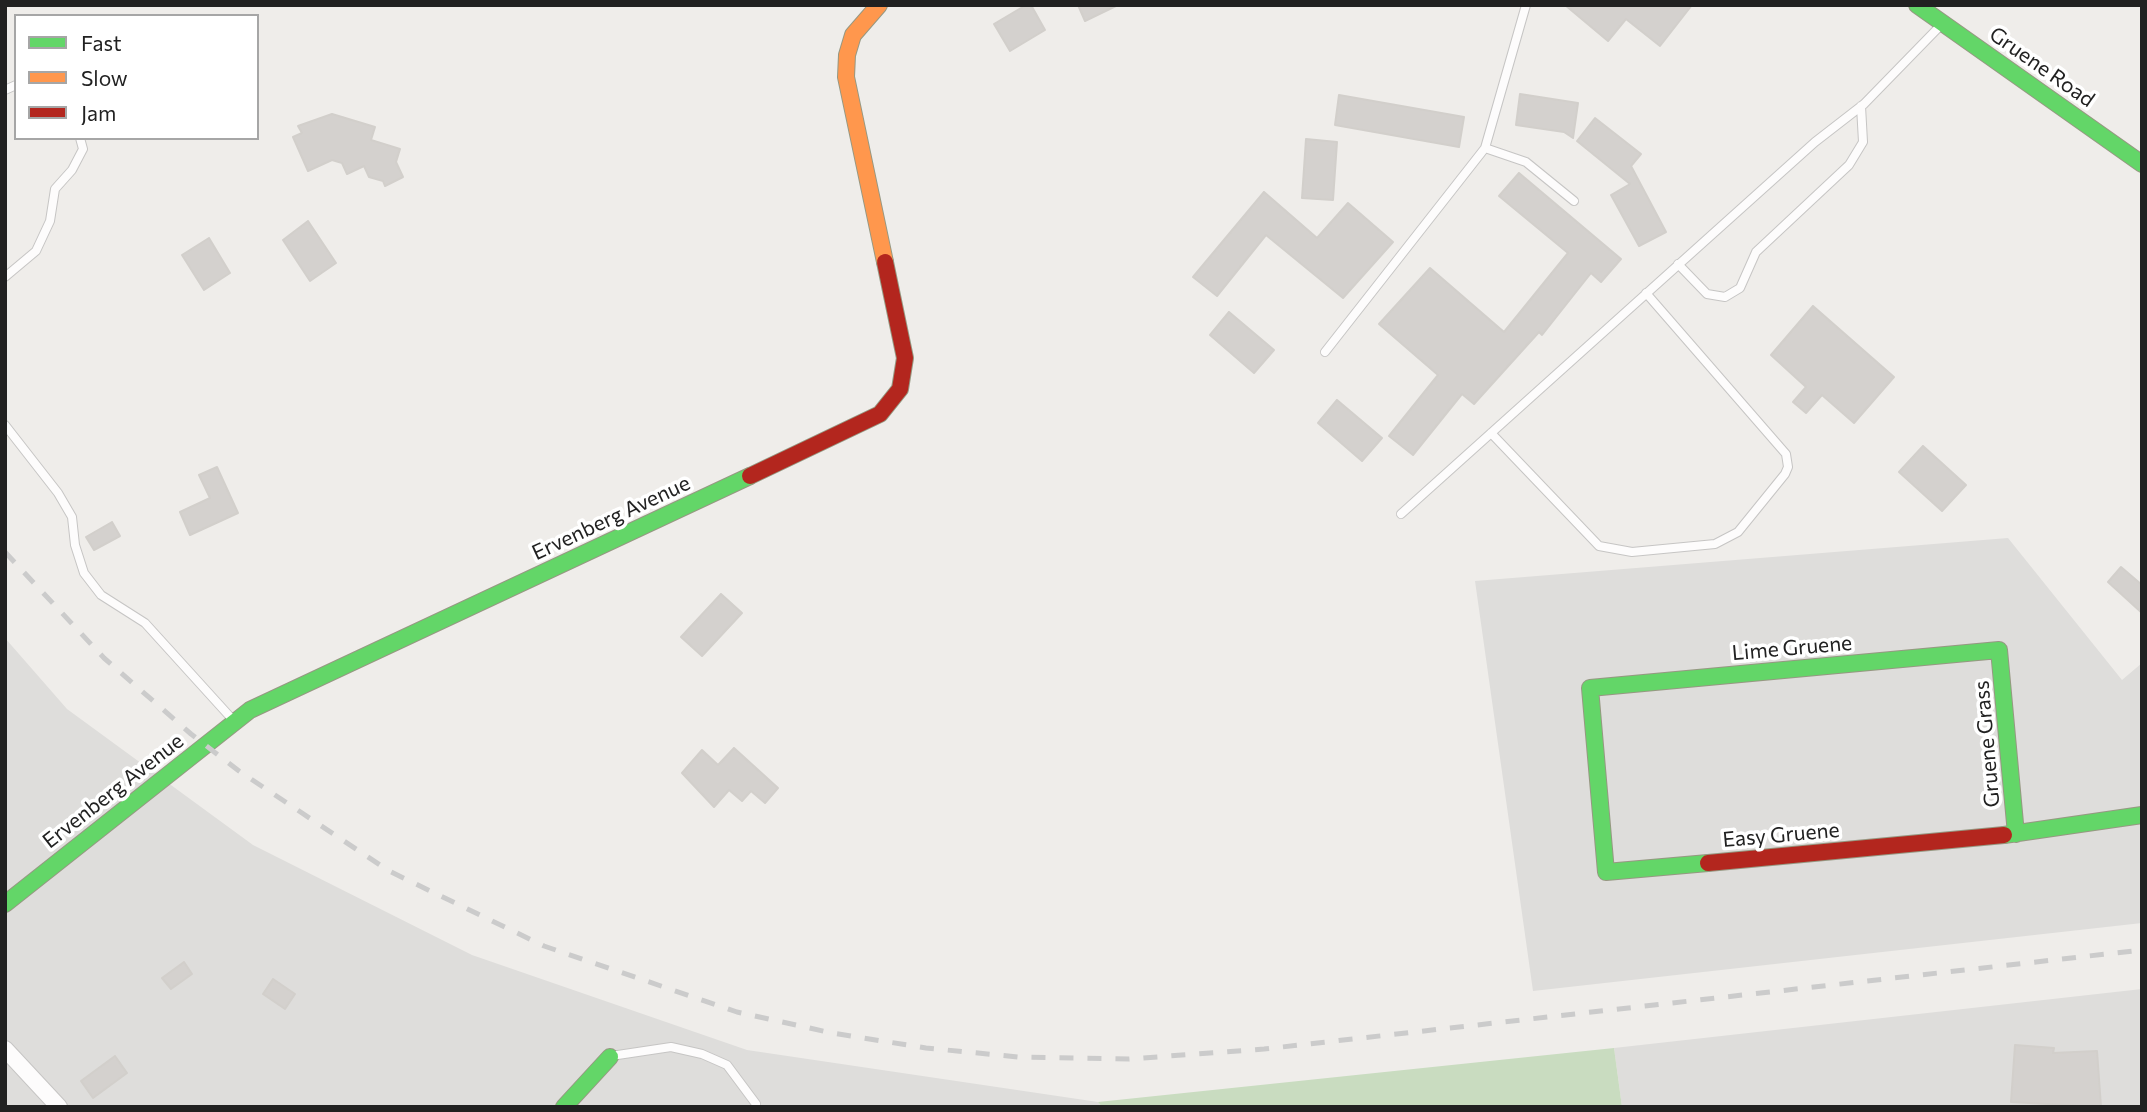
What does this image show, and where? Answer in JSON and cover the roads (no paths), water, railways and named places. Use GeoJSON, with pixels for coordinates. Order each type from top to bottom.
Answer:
{"type":"FeatureCollection","features":[{"type":"Feature","properties":{"kind":"street","name":"Ervenberg Avenue"},"geometry":{"type":"LineString","coordinates":[[5,904],[124,808],[186,764],[233,720],[880,414],[892,401],[904,376],[905,358],[846,77],[847,55],[853,36],[865,18],[879,5]]}},
{"type":"Feature","properties":{"kind":"street","name":"Gruene Road"},"geometry":{"type":"LineString","coordinates":[[1917,5],[2142,164]]}},
{"type":"Feature","properties":{"kind":"street","name":"Lime Gruene"},"geometry":{"type":"LineString","coordinates":[[1590,688],[1999,650]]}},
{"type":"Feature","properties":{"kind":"street","name":"Gruene Grass"},"geometry":{"type":"LineString","coordinates":[[1999,650],[2016,834]]}},
{"type":"Feature","properties":{"kind":"street","name":"Easy Gruene"},"geometry":{"type":"LineString","coordinates":[[1590,688],[1606,872],[2016,834],[2142,815]]}},
{"type":"Feature","properties":{"kind":"street"},"geometry":{"type":"LineString","coordinates":[[5,1049],[59,1107]]}},
{"type":"Feature","properties":{"kind":"street"},"geometry":{"type":"LineString","coordinates":[[564,1107],[610,1056]]}},
{"type":"Feature","properties":{"kind":"lane"},"geometry":{"type":"LineString","coordinates":[[1325,352],[1485,148],[1526,5]]}},
{"type":"Feature","properties":{"kind":"lane"},"geometry":{"type":"LineString","coordinates":[[1401,514],[1815,142],[1861,106],[1943,23]]}},
{"type":"Feature","properties":{"kind":"lane"},"geometry":{"type":"LineString","coordinates":[[1678,264],[1707,294],[1725,297],[1741,288],[1756,252],[1849,165],[1863,142],[1861,106]]}},
{"type":"Feature","properties":{"kind":"lane"},"geometry":{"type":"LineString","coordinates":[[5,276],[36,251],[50,221],[55,189],[72,170],[83,149],[81,140]]}},
{"type":"Feature","properties":{"kind":"lane"},"geometry":{"type":"LineString","coordinates":[[1485,148],[1526,162],[1574,201]]}},
{"type":"Feature","properties":{"kind":"lane"},"geometry":{"type":"LineString","coordinates":[[1491,433],[1599,546],[1632,552],[1715,544],[1738,532],[1785,474],[1788,467],[1786,454],[1646,293]]}},
{"type":"Feature","properties":{"kind":"lane"},"geometry":{"type":"LineString","coordinates":[[5,425],[58,493],[72,517],[75,545],[84,573],[101,595],[145,623],[233,720]]}},
{"type":"Feature","properties":{"kind":"lane"},"geometry":{"type":"LineString","coordinates":[[610,1056],[671,1047],[702,1054],[727,1065],[756,1104]]}},
{"type":"Feature","properties":{"kind":"railway"},"geometry":{"type":"LineString","coordinates":[[5,552],[104,658],[191,734],[239,771],[389,871],[544,946],[737,1012],[832,1033],[926,1048],[1018,1057],[1129,1059],[1264,1049],[2142,950]]}}]}
